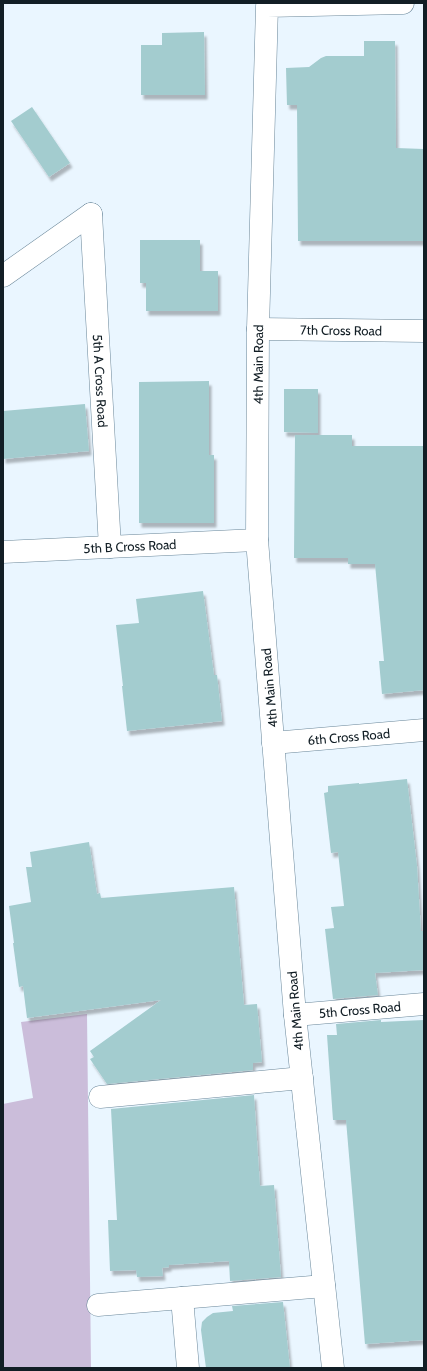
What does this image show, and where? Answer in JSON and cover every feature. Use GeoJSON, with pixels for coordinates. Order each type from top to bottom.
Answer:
{"type":"FeatureCollection","features":[{"type":"Feature","properties":{"kind":"street","name":"4th Main Road"},"geometry":{"type":"LineString","coordinates":[[333,1368],[295,1015],[257,540],[258,328],[267,6],[403,3]]}},
{"type":"Feature","properties":{"kind":"street","name":"5th A Cross Road"},"geometry":{"type":"LineString","coordinates":[[3,276],[91,214],[110,547]]}},
{"type":"Feature","properties":{"kind":"street","name":"7th Cross Road"},"geometry":{"type":"LineString","coordinates":[[258,328],[424,331]]}},
{"type":"Feature","properties":{"kind":"street","name":"5th B Cross Road"},"geometry":{"type":"LineString","coordinates":[[3,552],[257,540]]}},
{"type":"Feature","properties":{"kind":"street","name":"6th Cross Road"},"geometry":{"type":"LineString","coordinates":[[273,743],[424,730]]}},
{"type":"Feature","properties":{"kind":"street","name":"5th Cross Road"},"geometry":{"type":"LineString","coordinates":[[295,1015],[424,1004]]}},
{"type":"Feature","properties":{"kind":"street"},"geometry":{"type":"LineString","coordinates":[[100,1096],[302,1078]]}},
{"type":"Feature","properties":{"kind":"street"},"geometry":{"type":"LineString","coordinates":[[98,1305],[324,1286]]}},
{"type":"Feature","properties":{"kind":"street"},"geometry":{"type":"LineString","coordinates":[[182,1298],[188,1368]]}},
{"type":"Feature","properties":{"kind":"shaded area"},"geometry":{"type":"Polygon","coordinates":[[[87,1014],[91,1368],[3,1368],[3,1104],[33,1098],[21,1022],[87,1014]]]}},
{"type":"Feature","properties":{"kind":"building"},"geometry":{"type":"Polygon","coordinates":[[[204,32],[205,95],[141,95],[141,45],[162,45],[162,33],[204,32]]]}},
{"type":"Feature","properties":{"kind":"building"},"geometry":{"type":"Polygon","coordinates":[[[364,41],[395,41],[396,148],[424,149],[424,241],[298,241],[297,105],[287,105],[286,68],[309,67],[326,56],[364,56],[364,41]]]}},
{"type":"Feature","properties":{"kind":"building"},"geometry":{"type":"Polygon","coordinates":[[[32,107],[70,163],[49,177],[11,121],[32,107]]]}},
{"type":"Feature","properties":{"kind":"building"},"geometry":{"type":"Polygon","coordinates":[[[140,240],[200,240],[200,271],[218,271],[218,311],[146,311],[146,283],[140,283],[140,240]]]}},
{"type":"Feature","properties":{"kind":"building"},"geometry":{"type":"Polygon","coordinates":[[[209,381],[209,455],[214,455],[214,523],[139,523],[139,382],[209,381]]]}},
{"type":"Feature","properties":{"kind":"building"},"geometry":{"type":"Polygon","coordinates":[[[284,389],[318,389],[318,433],[284,432],[284,389]]]}},
{"type":"Feature","properties":{"kind":"building"},"geometry":{"type":"Polygon","coordinates":[[[85,404],[89,451],[3,459],[3,411],[85,404]]]}},
{"type":"Feature","properties":{"kind":"building"},"geometry":{"type":"Polygon","coordinates":[[[295,435],[352,435],[352,446],[424,446],[424,690],[382,694],[379,661],[384,661],[375,564],[348,564],[348,558],[294,558],[295,435]]]}},
{"type":"Feature","properties":{"kind":"building"},"geometry":{"type":"Polygon","coordinates":[[[203,591],[214,675],[217,675],[222,721],[127,731],[116,625],[139,623],[136,599],[203,591]]]}},
{"type":"Feature","properties":{"kind":"building"},"geometry":{"type":"Polygon","coordinates":[[[407,779],[417,866],[421,931],[424,931],[424,970],[375,973],[378,995],[333,999],[325,929],[334,928],[331,907],[344,906],[338,852],[331,853],[324,793],[328,792],[328,786],[407,779]]]}},
{"type":"Feature","properties":{"kind":"building"},"geometry":{"type":"Polygon","coordinates":[[[89,842],[97,894],[100,893],[101,898],[234,887],[244,1005],[257,1004],[262,1062],[253,1063],[253,1070],[107,1084],[90,1059],[94,1057],[90,1051],[161,1000],[27,1018],[23,986],[19,987],[9,906],[31,902],[26,867],[32,867],[30,852],[89,842]]]}},
{"type":"Feature","properties":{"kind":"building"},"geometry":{"type":"Polygon","coordinates":[[[381,1020],[381,1022],[424,1020],[424,1340],[365,1344],[346,1120],[333,1120],[327,1035],[337,1035],[336,1024],[381,1020]]]}},
{"type":"Feature","properties":{"kind":"building"},"geometry":{"type":"Polygon","coordinates":[[[254,1095],[260,1186],[274,1185],[281,1277],[230,1281],[229,1261],[169,1265],[169,1267],[162,1268],[163,1276],[137,1277],[136,1270],[110,1271],[108,1220],[117,1220],[111,1109],[254,1095]]]}},
{"type":"Feature","properties":{"kind":"building"},"geometry":{"type":"Polygon","coordinates":[[[283,1302],[290,1368],[206,1368],[201,1330],[202,1322],[207,1317],[213,1313],[233,1311],[232,1306],[283,1302]]]}}]}
